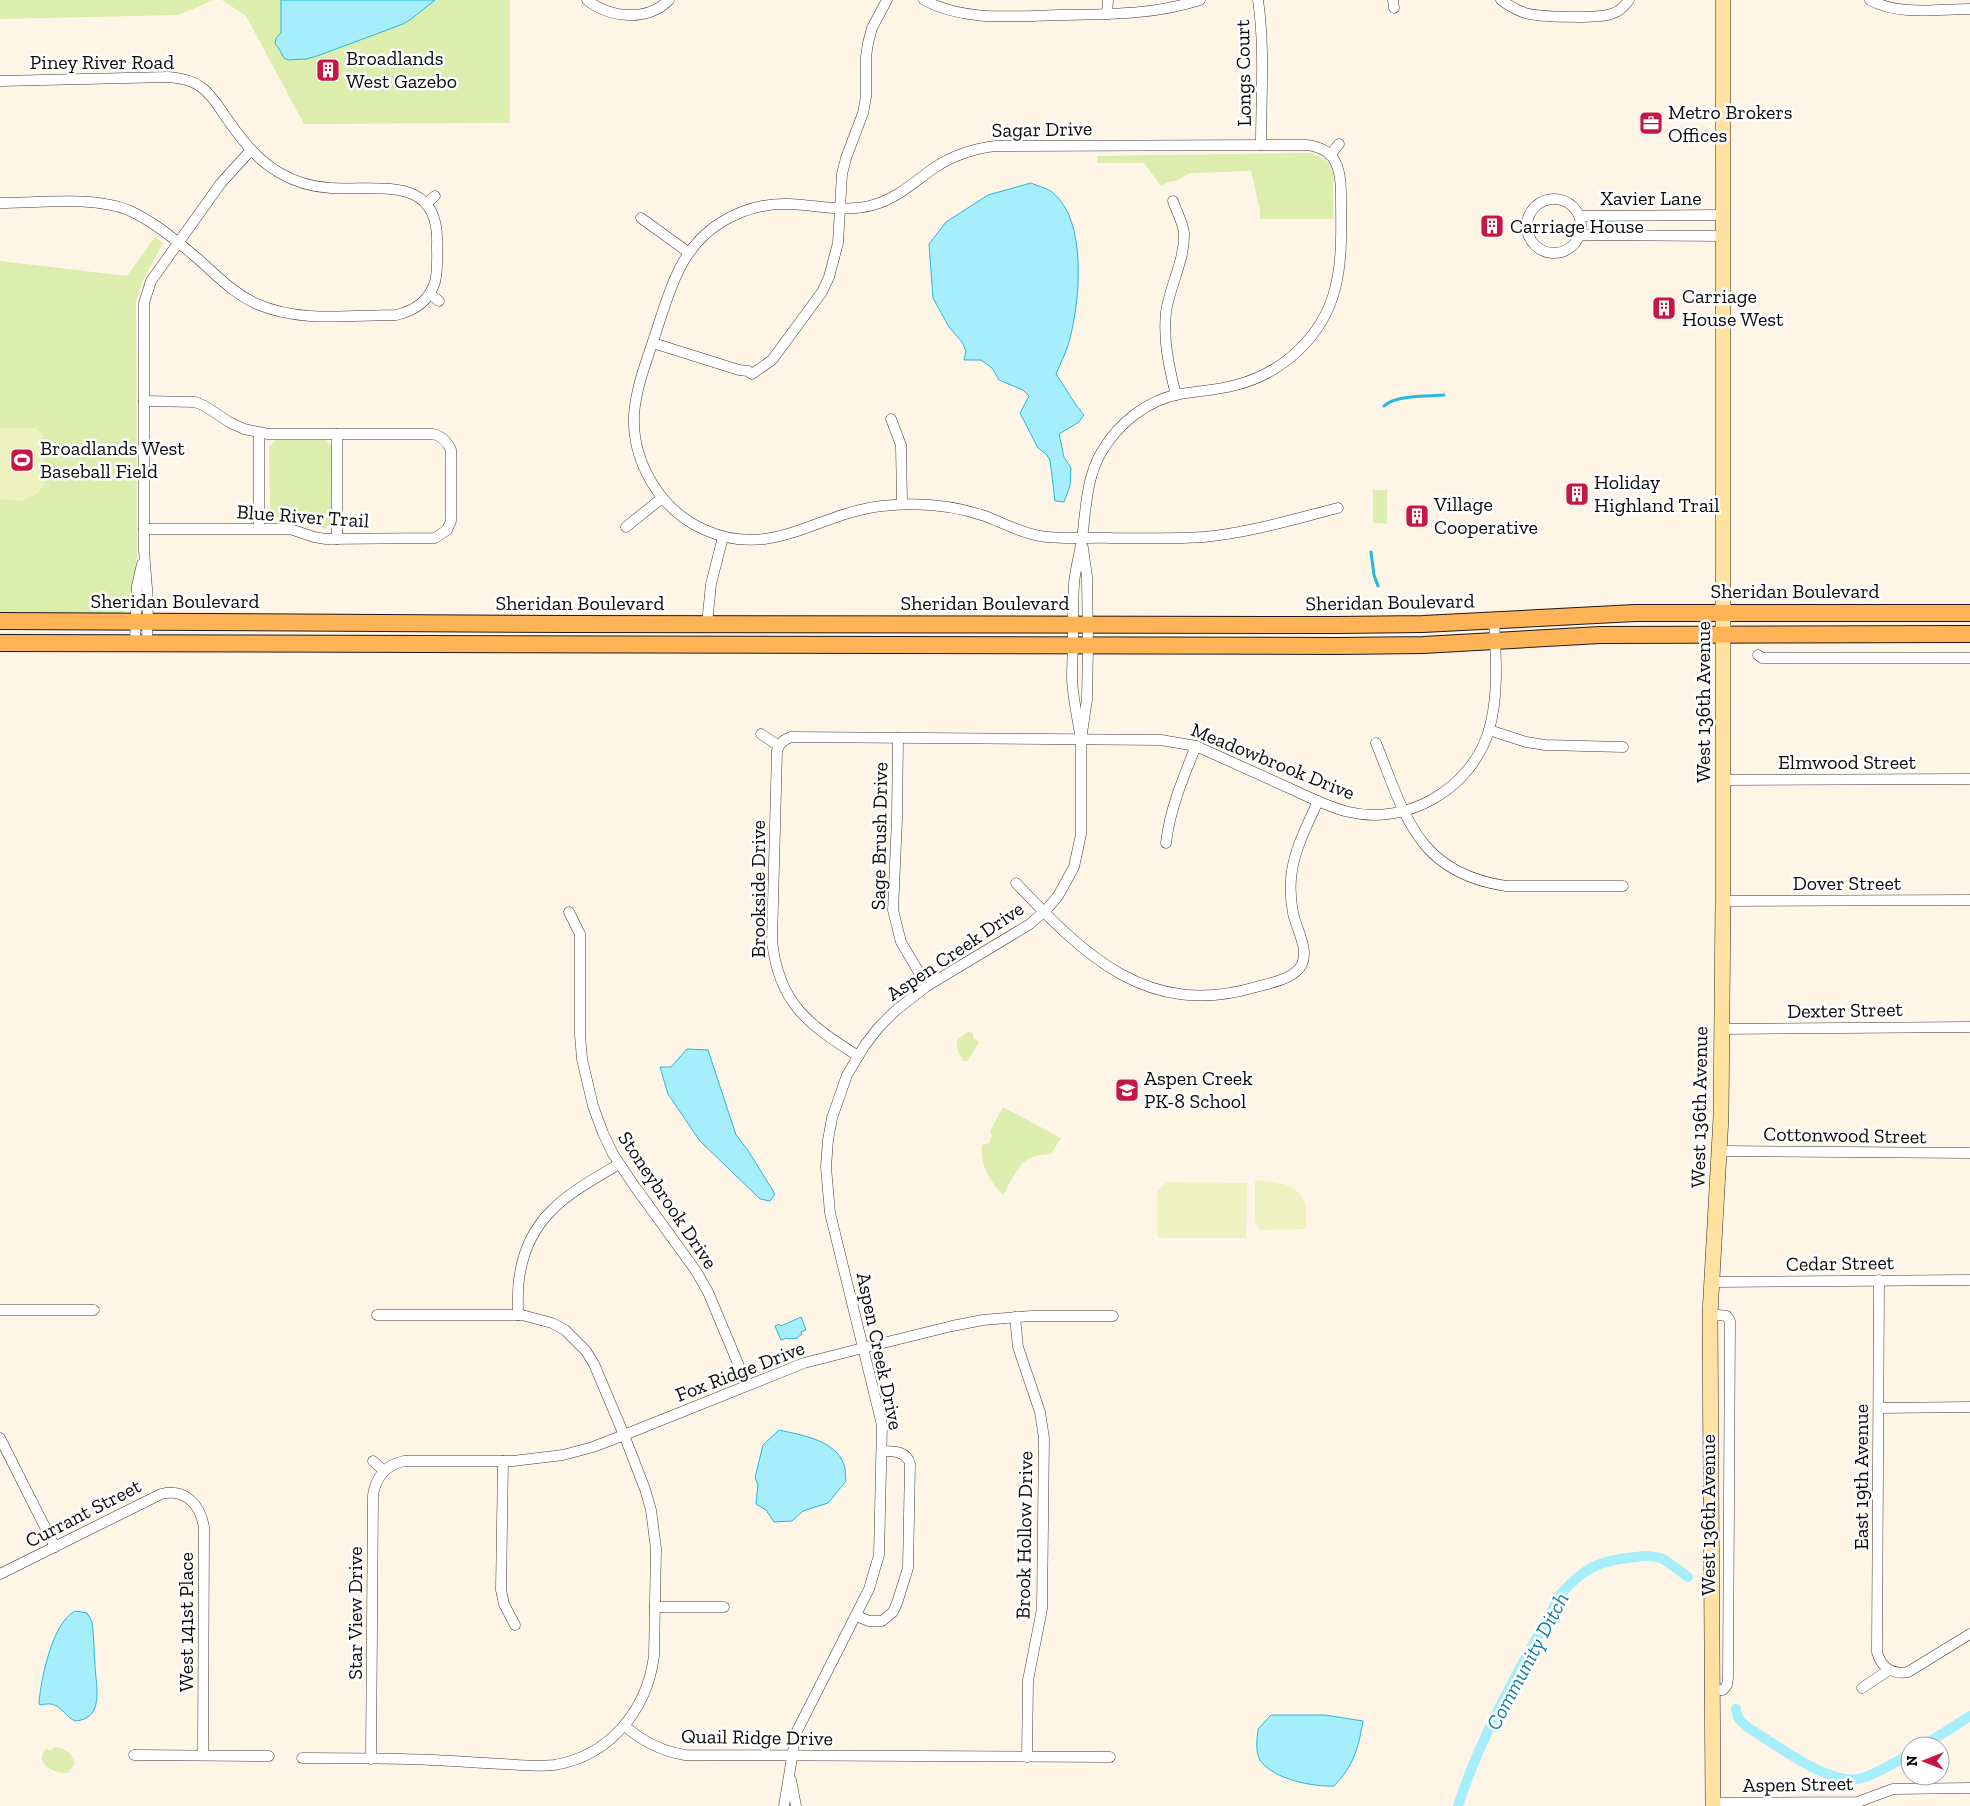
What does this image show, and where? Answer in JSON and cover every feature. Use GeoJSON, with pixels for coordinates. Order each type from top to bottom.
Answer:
{"type":"FeatureCollection","features":[{"type":"Feature","properties":{"kind":"main road","name":"West 136th Avenue"},"geometry":{"type":"LineString","coordinates":[[1713,1804],[1710,1314],[1719,1151],[1723,901],[1723,0]]}},
{"type":"Feature","properties":{"kind":"main road","name":"Sheridan Boulevard"},"geometry":{"type":"LineString","coordinates":[[0,621],[565,624],[1423,624],[1604,614],[1970,612]]}},
{"type":"Feature","properties":{"kind":"main road","name":"Sheridan Boulevard"},"geometry":{"type":"LineString","coordinates":[[0,643],[1340,646],[1495,641],[1600,635],[1970,634]]}},
{"type":"Feature","properties":{"kind":"street"},"geometry":{"type":"LineString","coordinates":[[587,0],[606,12],[635,15],[657,9],[669,0]]}},
{"type":"Feature","properties":{"kind":"street"},"geometry":{"type":"LineString","coordinates":[[653,343],[739,370],[748,371],[752,374],[772,360],[822,292],[829,277],[838,243],[842,174],[865,105],[868,43],[872,28],[887,0]]}},
{"type":"Feature","properties":{"kind":"street"},"geometry":{"type":"LineString","coordinates":[[924,0],[951,11],[969,15],[1013,16],[1154,12],[1200,0]]}},
{"type":"Feature","properties":{"kind":"street"},"geometry":{"type":"LineString","coordinates":[[1107,14],[1108,0]]}},
{"type":"Feature","properties":{"kind":"street","name":"Longs Court"},"geometry":{"type":"LineString","coordinates":[[1258,0],[1262,29],[1263,59],[1261,145]]}},
{"type":"Feature","properties":{"kind":"street"},"geometry":{"type":"LineString","coordinates":[[1501,0],[1513,8],[1539,16],[1600,16],[1619,10],[1629,0]]}},
{"type":"Feature","properties":{"kind":"street"},"geometry":{"type":"LineString","coordinates":[[1870,0],[1902,9],[1970,9]]}},
{"type":"Feature","properties":{"kind":"street","name":"Piney River Road"},"geometry":{"type":"LineString","coordinates":[[0,81],[180,78],[192,82],[209,94],[251,150],[270,166],[297,181],[330,188],[397,188],[413,194],[426,204]]}},
{"type":"Feature","properties":{"kind":"street"},"geometry":{"type":"LineString","coordinates":[[1261,145],[1313,146],[1323,149],[1330,155],[1339,144]]}},
{"type":"Feature","properties":{"kind":"street","name":"Sagar Drive"},"geometry":{"type":"LineString","coordinates":[[839,210],[866,207],[892,198],[948,160],[986,147],[1261,145]]}},
{"type":"Feature","properties":{"kind":"street"},"geometry":{"type":"LineString","coordinates":[[141,643],[144,551],[144,303],[146,292],[150,281],[221,183],[251,150]]}},
{"type":"Feature","properties":{"kind":"street","name":"Aspen Creek Drive"},"geometry":{"type":"LineString","coordinates":[[1081,740],[1072,679],[1081,646],[1081,625],[1074,582],[1086,500],[1092,474],[1106,444],[1122,425],[1138,412],[1153,403],[1176,395],[1235,386],[1263,376],[1287,360],[1303,346],[1315,331],[1331,302],[1340,269],[1341,179],[1340,170],[1330,155]]}},
{"type":"Feature","properties":{"kind":"street"},"geometry":{"type":"LineString","coordinates":[[0,204],[83,202],[111,205],[144,218],[198,258],[222,282],[240,295],[262,306],[293,314],[396,315],[416,308],[430,294],[436,273],[438,230],[436,221],[426,204],[435,196]]}},
{"type":"Feature","properties":{"kind":"street"},"geometry":{"type":"LineString","coordinates":[[1554,199],[1570,204],[1580,216],[1580,235],[1576,243],[1561,253],[1552,254],[1544,252],[1530,240],[1527,232],[1527,222],[1530,214],[1535,206],[1547,200],[1554,199]]}},
{"type":"Feature","properties":{"kind":"street"},"geometry":{"type":"LineString","coordinates":[[1173,201],[1184,232],[1182,250],[1170,293],[1165,335],[1166,354],[1176,395]]}},
{"type":"Feature","properties":{"kind":"street"},"geometry":{"type":"LineString","coordinates":[[839,210],[790,204],[755,208],[722,222],[707,232],[688,252],[672,281],[637,394],[634,414],[635,431],[641,462],[647,475],[662,498],[691,523],[723,537],[756,541],[790,535],[830,518],[853,511],[902,504],[939,506],[967,511],[1037,535],[1205,537],[1229,534],[1338,508]]}},
{"type":"Feature","properties":{"kind":"street","name":"Xavier Lane"},"geometry":{"type":"LineString","coordinates":[[1580,216],[1723,215]]}},
{"type":"Feature","properties":{"kind":"street"},"geometry":{"type":"LineString","coordinates":[[641,218],[688,252]]}},
{"type":"Feature","properties":{"kind":"street","name":"Xavier Lane"},"geometry":{"type":"LineString","coordinates":[[1580,235],[1723,236]]}},
{"type":"Feature","properties":{"kind":"street"},"geometry":{"type":"LineString","coordinates":[[430,294],[439,301]]}},
{"type":"Feature","properties":{"kind":"street","name":"Blue River Trail"},"geometry":{"type":"LineString","coordinates":[[144,401],[195,402],[205,406],[229,422],[259,433],[432,434],[442,432],[451,450],[452,529],[435,538],[337,539],[314,537],[290,529],[144,529]]}},
{"type":"Feature","properties":{"kind":"street"},"geometry":{"type":"LineString","coordinates":[[891,419],[901,445],[902,504]]}},
{"type":"Feature","properties":{"kind":"street"},"geometry":{"type":"LineString","coordinates":[[259,433],[259,528]]}},
{"type":"Feature","properties":{"kind":"street"},"geometry":{"type":"LineString","coordinates":[[337,434],[337,539]]}},
{"type":"Feature","properties":{"kind":"street"},"geometry":{"type":"LineString","coordinates":[[626,527],[662,498]]}},
{"type":"Feature","properties":{"kind":"street"},"geometry":{"type":"LineString","coordinates":[[708,624],[711,584],[723,537]]}},
{"type":"Feature","properties":{"kind":"street","name":"Aspen Creek Drive"},"geometry":{"type":"LineString","coordinates":[[784,1806],[794,1742],[800,1724],[869,1589],[878,1555],[882,1451],[880,1416],[830,1212],[826,1167],[832,1118],[842,1089],[858,1056],[879,1028],[895,1011],[927,986],[1030,924],[1044,912],[1067,882],[1078,851],[1081,834],[1081,740],[1087,699],[1081,646],[1081,625],[1087,577],[1082,537]]}},
{"type":"Feature","properties":{"kind":"street","name":"Meadowbrook Drive"},"geometry":{"type":"LineString","coordinates":[[779,746],[784,740],[791,737],[1161,740],[1196,746],[1318,801],[1351,812],[1370,815],[1403,811],[1424,804],[1452,786],[1473,763],[1482,747],[1493,713],[1494,620]]}},
{"type":"Feature","properties":{"kind":"street"},"geometry":{"type":"LineString","coordinates":[[1758,655],[1762,658],[1970,658]]}},
{"type":"Feature","properties":{"kind":"street"},"geometry":{"type":"LineString","coordinates":[[1489,730],[1526,742],[1545,745],[1623,747]]}},
{"type":"Feature","properties":{"kind":"street"},"geometry":{"type":"LineString","coordinates":[[761,734],[779,746]]}},
{"type":"Feature","properties":{"kind":"street","name":"Sage Brush Drive"},"geometry":{"type":"LineString","coordinates":[[898,738],[893,910],[902,942],[927,986]]}},
{"type":"Feature","properties":{"kind":"street"},"geometry":{"type":"LineString","coordinates":[[1376,743],[1403,811],[1416,836],[1427,849],[1454,870],[1471,878],[1506,886],[1623,886]]}},
{"type":"Feature","properties":{"kind":"street","name":"Brookside Drive"},"geometry":{"type":"LineString","coordinates":[[779,746],[777,751],[772,941],[778,976],[796,1008],[822,1033],[858,1056]]}},
{"type":"Feature","properties":{"kind":"street"},"geometry":{"type":"LineString","coordinates":[[1166,843],[1174,802],[1196,746]]}},
{"type":"Feature","properties":{"kind":"street","name":"Elmwood Street"},"geometry":{"type":"LineString","coordinates":[[1723,780],[1970,779]]}},
{"type":"Feature","properties":{"kind":"street"},"geometry":{"type":"LineString","coordinates":[[1016,883],[1063,932],[1104,964],[1127,978],[1163,992],[1184,996],[1206,997],[1229,994],[1277,981],[1291,975],[1302,965],[1304,956],[1291,896],[1293,863],[1297,848],[1318,801]]}},
{"type":"Feature","properties":{"kind":"street","name":"Dover Street"},"geometry":{"type":"LineString","coordinates":[[1723,901],[1970,900]]}},
{"type":"Feature","properties":{"kind":"street","name":"Stoneybrook Drive"},"geometry":{"type":"LineString","coordinates":[[569,912],[580,934],[580,1035],[586,1082],[603,1133],[619,1164],[696,1271],[708,1292],[747,1385]]}},
{"type":"Feature","properties":{"kind":"street","name":"Dexter Street"},"geometry":{"type":"LineString","coordinates":[[1721,1029],[1970,1027]]}},
{"type":"Feature","properties":{"kind":"street","name":"Cottonwood Street"},"geometry":{"type":"LineString","coordinates":[[1719,1151],[1970,1154]]}},
{"type":"Feature","properties":{"kind":"street"},"geometry":{"type":"LineString","coordinates":[[518,1315],[522,1259],[535,1230],[554,1206],[568,1195],[619,1164]]}},
{"type":"Feature","properties":{"kind":"street","name":"East 19th Avenue"},"geometry":{"type":"LineString","coordinates":[[1879,1280],[1878,1652],[1880,1659],[1889,1670]]}},
{"type":"Feature","properties":{"kind":"street","name":"Cedar Street"},"geometry":{"type":"LineString","coordinates":[[1711,1282],[1970,1280]]}},
{"type":"Feature","properties":{"kind":"street"},"geometry":{"type":"LineString","coordinates":[[0,1310],[94,1310]]}},
{"type":"Feature","properties":{"kind":"street"},"geometry":{"type":"LineString","coordinates":[[302,1758],[412,1759],[535,1766],[553,1765],[585,1755],[613,1737],[625,1726],[641,1702],[652,1672],[656,1549],[651,1510],[624,1435],[594,1364],[586,1351],[571,1335],[552,1323],[538,1318],[518,1315],[378,1314]]}},
{"type":"Feature","properties":{"kind":"street","name":"Fox Ridge Drive"},"geometry":{"type":"LineString","coordinates":[[384,1470],[395,1463],[404,1461],[503,1461],[564,1455],[593,1447],[804,1363],[952,1326],[1015,1317],[1113,1316]]}},
{"type":"Feature","properties":{"kind":"street","name":"Brook Hollow Drive"},"geometry":{"type":"LineString","coordinates":[[1015,1317],[1018,1347],[1040,1412],[1044,1438],[1042,1609],[1028,1680],[1027,1757]]}},
{"type":"Feature","properties":{"kind":"street"},"geometry":{"type":"LineString","coordinates":[[1879,1408],[1970,1407]]}},
{"type":"Feature","properties":{"kind":"street"},"geometry":{"type":"LineString","coordinates":[[0,1438],[55,1547]]}},
{"type":"Feature","properties":{"kind":"street","name":"Aspen Creek Drive"},"geometry":{"type":"LineString","coordinates":[[856,1616],[877,1622],[888,1618],[897,1603],[908,1568],[910,1464],[904,1455],[896,1452],[882,1451]]}},
{"type":"Feature","properties":{"kind":"street"},"geometry":{"type":"LineString","coordinates":[[373,1461],[384,1470]]}},
{"type":"Feature","properties":{"kind":"street"},"geometry":{"type":"LineString","coordinates":[[503,1461],[501,1590],[504,1604],[515,1625]]}},
{"type":"Feature","properties":{"kind":"street","name":"Star View Drive"},"geometry":{"type":"LineString","coordinates":[[372,1759],[374,1495],[378,1478],[384,1470]]}},
{"type":"Feature","properties":{"kind":"street","name":"Currant Street"},"geometry":{"type":"LineString","coordinates":[[0,1574],[161,1494],[168,1492],[184,1496]]}},
{"type":"Feature","properties":{"kind":"street","name":"West 141st Place"},"geometry":{"type":"LineString","coordinates":[[184,1496],[198,1508],[204,1527],[203,1756]]}},
{"type":"Feature","properties":{"kind":"street"},"geometry":{"type":"LineString","coordinates":[[655,1607],[724,1608]]}},
{"type":"Feature","properties":{"kind":"street"},"geometry":{"type":"LineString","coordinates":[[1862,1688],[1889,1670],[1902,1673],[1908,1672],[1970,1634]]}},
{"type":"Feature","properties":{"kind":"street","name":"Quail Ridge Drive"},"geometry":{"type":"LineString","coordinates":[[625,1726],[645,1742],[671,1753],[685,1755],[1110,1757]]}},
{"type":"Feature","properties":{"kind":"street"},"geometry":{"type":"LineString","coordinates":[[134,1755],[269,1756]]}},
{"type":"Feature","properties":{"kind":"street","name":"Aspen Creek Drive"},"geometry":{"type":"LineString","coordinates":[[790,1777],[796,1806]]}},
{"type":"Feature","properties":{"kind":"street","name":"Aspen Street"},"geometry":{"type":"LineString","coordinates":[[1713,1804],[1858,1802],[1893,1789],[1970,1788]]}},
{"type":"Feature","properties":{"kind":"green space"},"geometry":{"type":"Polygon","coordinates":[[[0,0],[214,0],[179,15],[0,19],[0,0]]]}},
{"type":"Feature","properties":{"kind":"green space"},"geometry":{"type":"Polygon","coordinates":[[[222,0],[510,0],[510,123],[304,124],[246,16],[222,0]]]}},
{"type":"Feature","properties":{"kind":"green space"},"geometry":{"type":"Polygon","coordinates":[[[1311,153],[1324,160],[1333,171],[1333,219],[1260,219],[1260,210],[1251,171],[1190,173],[1176,181],[1168,182],[1161,186],[1144,163],[1097,163],[1097,156],[1311,153]]]}},
{"type":"Feature","properties":{"kind":"green space"},"geometry":{"type":"Polygon","coordinates":[[[155,237],[163,243],[143,280],[136,301],[137,555],[132,607],[124,613],[115,614],[0,612],[0,261],[127,276],[155,237]]]}},
{"type":"Feature","properties":{"kind":"green space","name":"Broadlands West Baseball Field"},"geometry":{"type":"Polygon","coordinates":[[[0,428],[36,428],[43,435],[44,485],[38,493],[21,501],[0,499],[0,428]]]}},
{"type":"Feature","properties":{"kind":"green space"},"geometry":{"type":"Polygon","coordinates":[[[276,440],[326,440],[332,446],[331,520],[325,529],[299,519],[276,517],[270,509],[269,447],[276,440]]]}},
{"type":"Feature","properties":{"kind":"green space"},"geometry":{"type":"Polygon","coordinates":[[[1373,490],[1387,490],[1387,524],[1373,523],[1373,490]]]}},
{"type":"Feature","properties":{"kind":"green space"},"geometry":{"type":"Polygon","coordinates":[[[967,1032],[973,1033],[973,1038],[979,1042],[968,1061],[964,1061],[958,1051],[957,1040],[967,1032]]]}},
{"type":"Feature","properties":{"kind":"green space"},"geometry":{"type":"Polygon","coordinates":[[[1003,1107],[1061,1138],[1051,1154],[1032,1157],[1026,1161],[1016,1171],[1003,1195],[993,1184],[986,1172],[982,1145],[989,1143],[992,1136],[990,1131],[1003,1107]]]}},
{"type":"Feature","properties":{"kind":"green space"},"geometry":{"type":"Polygon","coordinates":[[[1255,1180],[1283,1184],[1300,1194],[1305,1204],[1306,1229],[1260,1230],[1255,1223],[1255,1180]]]}},
{"type":"Feature","properties":{"kind":"green space"},"geometry":{"type":"Polygon","coordinates":[[[1167,1182],[1247,1183],[1246,1238],[1158,1238],[1157,1191],[1167,1182]]]}},
{"type":"Feature","properties":{"kind":"green space"},"geometry":{"type":"Polygon","coordinates":[[[54,1747],[65,1750],[72,1757],[74,1765],[68,1773],[51,1770],[44,1763],[42,1759],[46,1749],[51,1750],[54,1747]]]}},
{"type":"Feature","properties":{"kind":"water"},"geometry":{"type":"Polygon","coordinates":[[[281,0],[435,0],[403,24],[317,56],[288,60],[284,58],[275,44],[276,38],[281,33],[281,0]]]}},
{"type":"Feature","properties":{"kind":"water"},"geometry":{"type":"Polygon","coordinates":[[[1031,183],[1052,192],[1064,205],[1076,241],[1078,285],[1073,326],[1065,354],[1056,374],[1084,415],[1079,422],[1059,434],[1064,457],[1071,468],[1070,486],[1064,502],[1055,501],[1050,460],[1038,448],[1020,413],[1029,396],[1023,390],[999,380],[992,368],[981,360],[964,360],[966,351],[962,342],[949,327],[933,298],[929,244],[946,222],[988,195],[1031,183]]]}},
{"type":"Feature","properties":{"kind":"water"},"geometry":{"type":"Polygon","coordinates":[[[687,1049],[708,1050],[736,1135],[775,1194],[770,1201],[760,1199],[700,1141],[668,1094],[660,1067],[671,1067],[687,1049]]]}},
{"type":"Feature","properties":{"kind":"water"},"geometry":{"type":"Polygon","coordinates":[[[801,1317],[806,1330],[801,1332],[802,1334],[797,1338],[781,1340],[775,1326],[779,1324],[781,1326],[801,1317]]]}},
{"type":"Feature","properties":{"kind":"water"},"geometry":{"type":"Polygon","coordinates":[[[779,1430],[817,1440],[834,1450],[844,1465],[846,1481],[828,1503],[803,1511],[792,1521],[774,1522],[766,1510],[756,1504],[758,1484],[755,1478],[763,1445],[779,1430]]]}},
{"type":"Feature","properties":{"kind":"water"},"geometry":{"type":"Polygon","coordinates":[[[75,1611],[87,1613],[92,1622],[97,1700],[91,1714],[85,1719],[75,1721],[60,1708],[52,1704],[40,1705],[39,1703],[45,1667],[54,1639],[67,1617],[75,1611]]]}},
{"type":"Feature","properties":{"kind":"water"},"geometry":{"type":"Polygon","coordinates":[[[1271,1715],[1325,1715],[1363,1721],[1351,1764],[1334,1786],[1315,1785],[1283,1777],[1266,1767],[1258,1756],[1257,1737],[1258,1729],[1271,1715]]]}},
{"type":"Feature","properties":{"kind":"waterway"},"geometry":{"type":"LineString","coordinates":[[1384,406],[1389,402],[1404,398],[1444,395]]}},
{"type":"Feature","properties":{"kind":"waterway"},"geometry":{"type":"LineString","coordinates":[[1371,552],[1374,575],[1378,586]]}},
{"type":"Feature","properties":{"kind":"waterway","name":"Community Ditch"},"geometry":{"type":"LineString","coordinates":[[1458,1806],[1491,1724],[1560,1595],[1568,1586],[1585,1572],[1602,1563],[1643,1556],[1663,1559],[1688,1577]]}},
{"type":"Feature","properties":{"kind":"waterway","name":"Community Ditch"},"geometry":{"type":"LineString","coordinates":[[1736,1709],[1738,1718],[1747,1727],[1801,1761],[1831,1775],[1845,1779],[1863,1778],[1900,1759]]}},
{"type":"Feature","properties":{"kind":"waterway","name":"Community Ditch"},"geometry":{"type":"LineString","coordinates":[[1939,1736],[1970,1716]]}},
{"type":"Feature","properties":{"kind":"place","name":"Broadlands West Gazebo"},"geometry":{"type":"Point","coordinates":[328,70]}},
{"type":"Feature","properties":{"kind":"place","name":"Metro Brokers Offices"},"geometry":{"type":"Point","coordinates":[1651,123]}},
{"type":"Feature","properties":{"kind":"place","name":"Carriage House"},"geometry":{"type":"Point","coordinates":[1492,226]}},
{"type":"Feature","properties":{"kind":"place","name":"Carriage House West"},"geometry":{"type":"Point","coordinates":[1664,308]}},
{"type":"Feature","properties":{"kind":"place","name":"Broadlands West Baseball Field"},"geometry":{"type":"Point","coordinates":[22,460]}},
{"type":"Feature","properties":{"kind":"place","name":"Holiday Highland Trail"},"geometry":{"type":"Point","coordinates":[1577,494]}},
{"type":"Feature","properties":{"kind":"place","name":"Village Cooperative"},"geometry":{"type":"Point","coordinates":[1417,516]}},
{"type":"Feature","properties":{"kind":"place","name":"Aspen Creek PK-8 School"},"geometry":{"type":"Point","coordinates":[1127,1090]}}]}
